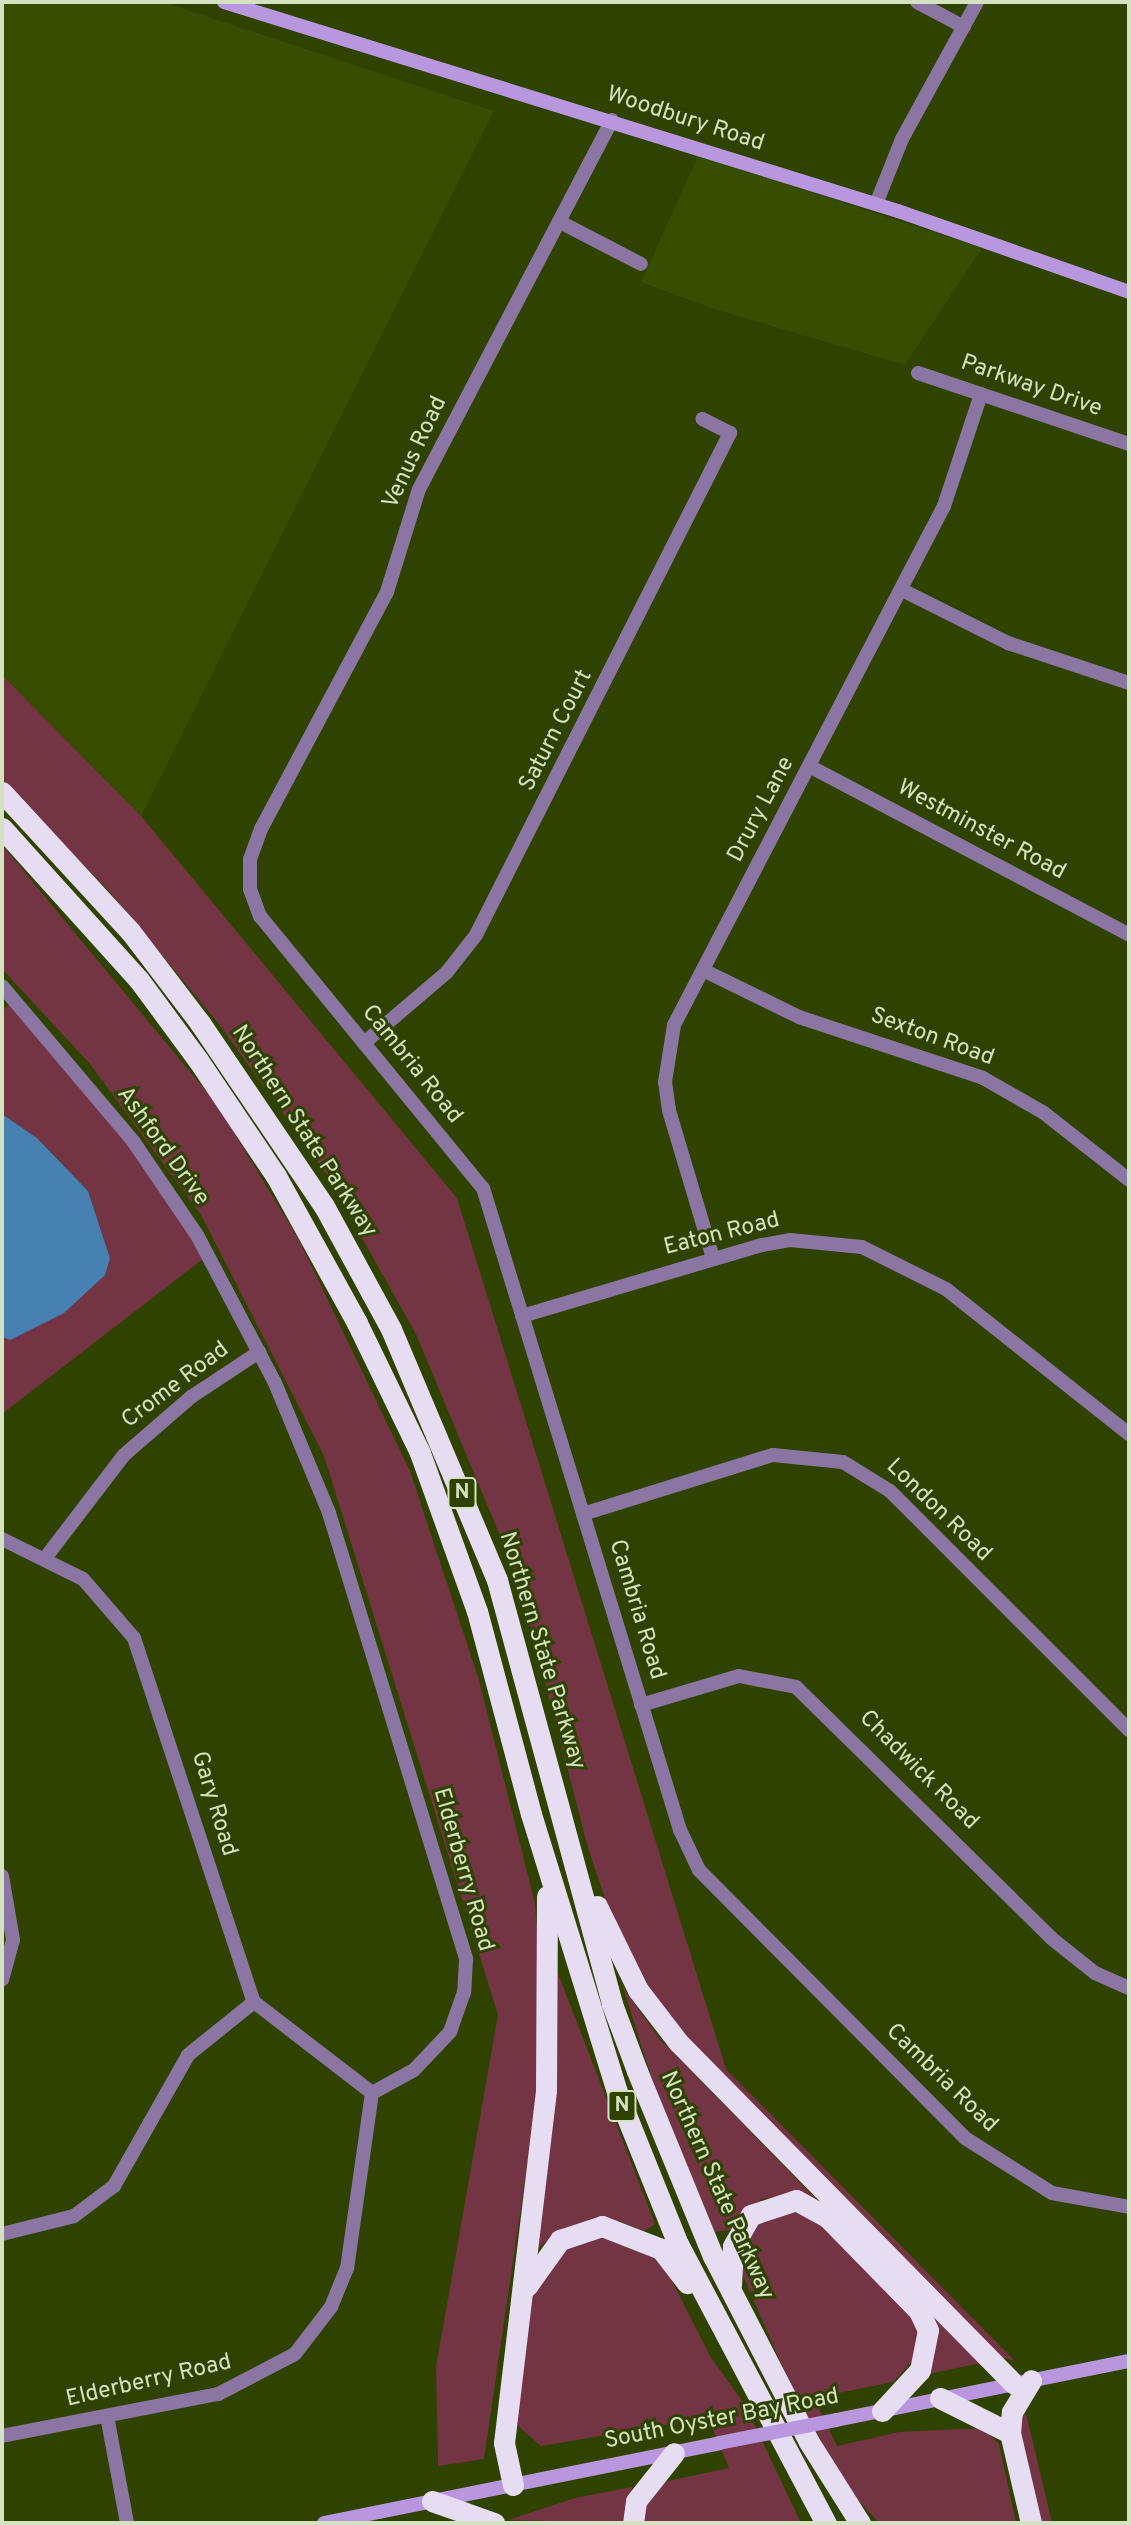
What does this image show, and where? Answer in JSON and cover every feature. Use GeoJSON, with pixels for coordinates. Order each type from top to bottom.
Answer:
{"type":"FeatureCollection","features":[{"type":"Feature","properties":{"kind":"highway","name":"Northern State Parkway"},"geometry":{"type":"LineString","coordinates":[[2,792],[130,931],[200,1023],[357,1266],[419,1389],[497,1580],[612,2004],[731,2291],[809,2442],[860,2523]]}},
{"type":"Feature","properties":{"kind":"highway","name":"Northern State Parkway"},"geometry":{"type":"LineString","coordinates":[[2,828],[139,980],[313,1237],[420,1453],[477,1611],[538,1839],[618,2095],[678,2244],[736,2362],[825,2522]]}},
{"type":"Feature","properties":{"kind":"highway"},"geometry":{"type":"LineString","coordinates":[[513,2485],[504,2444],[522,2308],[551,1998],[538,1839]]}},
{"type":"Feature","properties":{"kind":"highway"},"geometry":{"type":"LineString","coordinates":[[569,1839],[608,1934],[654,2013],[1023,2382],[1012,2412],[1010,2433],[1031,2523]]}},
{"type":"Feature","properties":{"kind":"highway"},"geometry":{"type":"LineString","coordinates":[[731,2291],[733,2246],[751,2215],[796,2200],[828,2218],[919,2311],[928,2330],[920,2370],[882,2411]]}},
{"type":"Feature","properties":{"kind":"highway"},"geometry":{"type":"LineString","coordinates":[[522,2308],[531,2273],[560,2240],[580,2231],[619,2228],[662,2249],[736,2362]]}},
{"type":"Feature","properties":{"kind":"highway"},"geometry":{"type":"LineString","coordinates":[[940,2398],[1010,2433]]}},
{"type":"Feature","properties":{"kind":"highway"},"geometry":{"type":"LineString","coordinates":[[633,2523],[636,2501],[674,2453]]}},
{"type":"Feature","properties":{"kind":"highway"},"geometry":{"type":"LineString","coordinates":[[432,2501],[494,2523]]}},
{"type":"Feature","properties":{"kind":"main road","name":"Woodbury Road"},"geometry":{"type":"LineString","coordinates":[[224,2],[612,120],[876,204],[1129,292]]}},
{"type":"Feature","properties":{"kind":"main road","name":"South Oyster Bay Road"},"geometry":{"type":"LineString","coordinates":[[327,2523],[1129,2361]]}},
{"type":"Feature","properties":{"kind":"street"},"geometry":{"type":"LineString","coordinates":[[917,2],[964,26]]}},
{"type":"Feature","properties":{"kind":"street"},"geometry":{"type":"LineString","coordinates":[[876,204],[902,139],[977,2]]}},
{"type":"Feature","properties":{"kind":"street","name":"Venus Road"},"geometry":{"type":"LineString","coordinates":[[250,889],[250,859],[261,829],[387,592],[419,489],[612,120]]}},
{"type":"Feature","properties":{"kind":"street"},"geometry":{"type":"LineString","coordinates":[[560,222],[641,264]]}},
{"type":"Feature","properties":{"kind":"street","name":"Parkway Drive"},"geometry":{"type":"LineString","coordinates":[[918,373],[1129,444]]}},
{"type":"Feature","properties":{"kind":"street","name":"Drury Lane"},"geometry":{"type":"LineString","coordinates":[[713,1258],[665,1082],[674,1026],[811,767],[944,506],[981,394]]}},
{"type":"Feature","properties":{"kind":"street","name":"Saturn Court"},"geometry":{"type":"LineString","coordinates":[[364,1043],[447,972],[476,935],[730,433],[702,419]]}},
{"type":"Feature","properties":{"kind":"street"},"geometry":{"type":"LineString","coordinates":[[902,590],[1008,643],[1129,683]]}},
{"type":"Feature","properties":{"kind":"street","name":"Westminster Road"},"geometry":{"type":"LineString","coordinates":[[811,767],[1129,935]]}},
{"type":"Feature","properties":{"kind":"street","name":"Cambria Road"},"geometry":{"type":"LineString","coordinates":[[250,889],[260,916],[482,1188],[641,1705],[699,1870],[973,2144],[1052,2193],[1129,2207]]}},
{"type":"Feature","properties":{"kind":"street","name":"Sexton Road"},"geometry":{"type":"LineString","coordinates":[[703,970],[799,1017],[983,1078],[1044,1113],[1129,1180]]}},
{"type":"Feature","properties":{"kind":"street","name":"Ashford Drive"},"geometry":{"type":"LineString","coordinates":[[2,986],[133,1141],[197,1235],[259,1352]]}},
{"type":"Feature","properties":{"kind":"street","name":"Eaton Road"},"geometry":{"type":"LineString","coordinates":[[523,1316],[713,1258],[790,1240],[834,1242],[892,1257],[946,1289],[1129,1434]]}},
{"type":"Feature","properties":{"kind":"street","name":"Crome Road"},"geometry":{"type":"LineString","coordinates":[[46,1557],[124,1455],[191,1397],[259,1352]]}},
{"type":"Feature","properties":{"kind":"street","name":"Elderberry Road"},"geometry":{"type":"LineString","coordinates":[[2,2437],[240,2387],[278,2367],[310,2338],[347,2267],[372,2093],[414,2070],[450,2032],[464,1992],[466,1959],[329,1514],[259,1352]]}},
{"type":"Feature","properties":{"kind":"street","name":"London Road"},"geometry":{"type":"LineString","coordinates":[[583,1514],[773,1455],[843,1462],[890,1491],[1129,1730]]}},
{"type":"Feature","properties":{"kind":"street","name":"Gary Road"},"geometry":{"type":"LineString","coordinates":[[2,1539],[46,1557],[83,1579],[134,1639],[254,2002]]}},
{"type":"Feature","properties":{"kind":"street","name":"Chadwick Road"},"geometry":{"type":"LineString","coordinates":[[641,1705],[739,1676],[796,1687],[1051,1938],[1095,1973],[1129,1988]]}},
{"type":"Feature","properties":{"kind":"street"},"geometry":{"type":"LineString","coordinates":[[2,1876],[13,1940],[2,1980]]}},
{"type":"Feature","properties":{"kind":"street"},"geometry":{"type":"LineString","coordinates":[[2,2234],[74,2216],[114,2186],[188,2054],[254,2002],[372,2093]]}},
{"type":"Feature","properties":{"kind":"street"},"geometry":{"type":"LineString","coordinates":[[107,2416],[127,2523]]}},
{"type":"Feature","properties":{"kind":"shaded area"},"geometry":{"type":"Polygon","coordinates":[[[2,2],[163,2],[494,111],[141,816],[2,675],[2,2]]]}},
{"type":"Feature","properties":{"kind":"shaded area"},"geometry":{"type":"Polygon","coordinates":[[[698,156],[982,248],[905,365],[714,309],[641,282],[698,156]]]}},
{"type":"Feature","properties":{"kind":"shaded area"},"geometry":{"type":"Polygon","coordinates":[[[2,675],[141,816],[457,1198],[726,2069],[1015,2361],[997,2356],[724,2081],[652,1999],[618,1937],[588,1848],[518,1579],[416,1334],[326,1174],[219,1024],[108,890],[2,781],[2,675]]]}},
{"type":"Feature","properties":{"kind":"shaded area"},"geometry":{"type":"Polygon","coordinates":[[[2,845],[216,1103],[299,1240],[410,1471],[479,1680],[535,1903],[542,2003],[536,2104],[484,2459],[438,2466],[436,2367],[498,2015],[324,1456],[201,1215],[90,1064],[2,969],[2,845]]]}},
{"type":"Feature","properties":{"kind":"shaded area"},"geometry":{"type":"Polygon","coordinates":[[[14,1000],[49,1036],[208,1255],[2,1414],[2,1337],[10,1340],[110,1258],[88,1191],[37,1138],[2,1114],[2,1011],[14,1000]]]}},
{"type":"Feature","properties":{"kind":"shaded area"},"geometry":{"type":"Polygon","coordinates":[[[557,1971],[655,2224],[644,2231],[619,2221],[553,2237],[535,2250],[557,1971]]]}},
{"type":"Feature","properties":{"kind":"shaded area"},"geometry":{"type":"Polygon","coordinates":[[[623,1987],[659,2038],[823,2206],[793,2195],[762,2199],[729,2230],[715,2232],[656,2092],[623,1987]]]}},
{"type":"Feature","properties":{"kind":"shaded area"},"geometry":{"type":"Polygon","coordinates":[[[789,2211],[812,2216],[912,2316],[920,2338],[918,2355],[893,2382],[814,2398],[837,2446],[899,2432],[983,2428],[999,2444],[1016,2523],[879,2523],[849,2490],[792,2389],[742,2273],[748,2231],[768,2215],[789,2211]]]}},
{"type":"Feature","properties":{"kind":"shaded area"},"geometry":{"type":"Polygon","coordinates":[[[611,2234],[647,2248],[665,2267],[710,2356],[745,2405],[801,2523],[640,2523],[642,2503],[658,2483],[729,2468],[708,2418],[541,2446],[519,2427],[515,2411],[532,2288],[568,2242],[611,2234]]]}},
{"type":"Feature","properties":{"kind":"shaded area"},"geometry":{"type":"Polygon","coordinates":[[[922,2304],[981,2363],[923,2375],[922,2304]]]}},
{"type":"Feature","properties":{"kind":"shaded area"},"geometry":{"type":"Polygon","coordinates":[[[1026,2413],[1052,2523],[1038,2523],[1017,2421],[1026,2413]]]}},
{"type":"Feature","properties":{"kind":"shaded area"},"geometry":{"type":"Polygon","coordinates":[[[632,2487],[622,2523],[508,2520],[575,2498],[632,2487]]]}},
{"type":"Feature","properties":{"kind":"water"},"geometry":{"type":"Polygon","coordinates":[[[2,1114],[37,1138],[88,1191],[110,1258],[105,1275],[64,1313],[10,1340],[2,1337],[2,1114]]]}}]}
